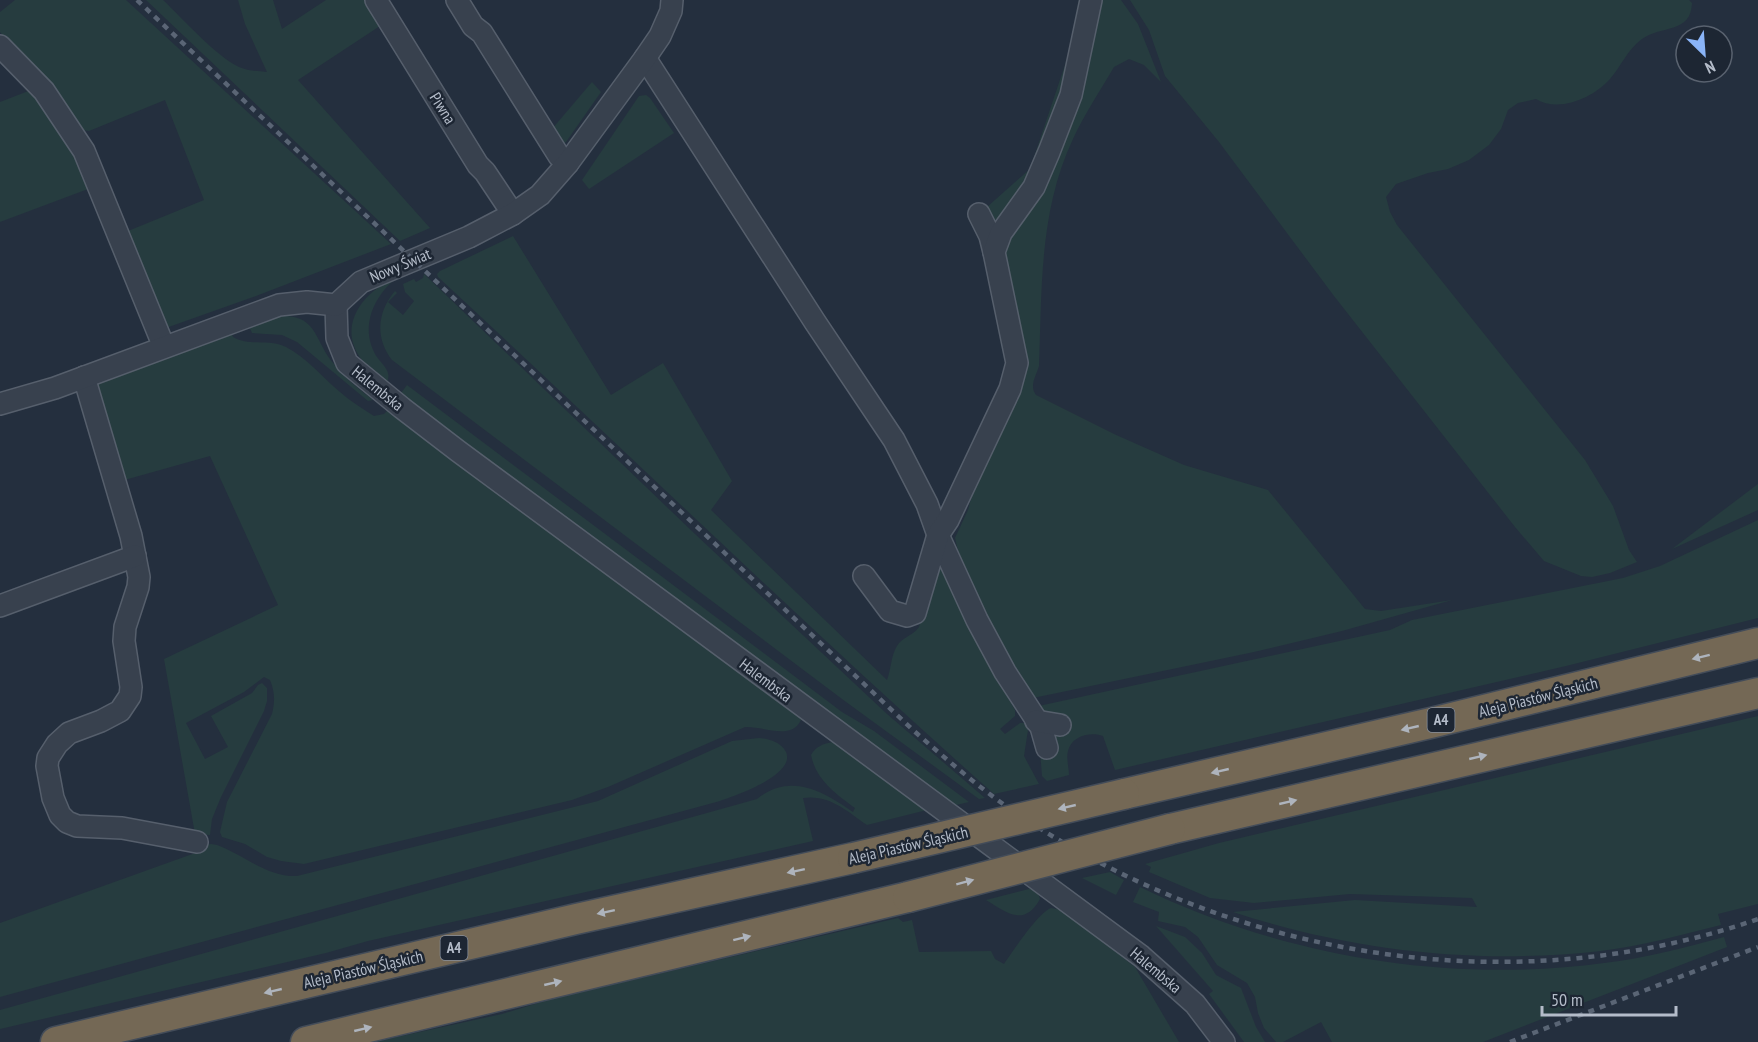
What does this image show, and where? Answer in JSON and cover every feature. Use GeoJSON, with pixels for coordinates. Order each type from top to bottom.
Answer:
{"type":"FeatureCollection","features":[{"type":"Feature","properties":{"kind":"highway","name":"Aleja Piastów Śląskich"},"geometry":{"type":"LineString","coordinates":[[56,1042],[576,919],[853,858],[1435,722],[1758,643]]}},
{"type":"Feature","properties":{"kind":"highway"},"geometry":{"type":"LineString","coordinates":[[306,1042],[908,897],[1170,829],[1758,693]]}},
{"type":"Feature","properties":{"kind":"street","name":"Piwna"},"geometry":{"type":"LineString","coordinates":[[376,0],[478,165],[513,214]]}},
{"type":"Feature","properties":{"kind":"street"},"geometry":{"type":"LineString","coordinates":[[457,0],[473,26],[482,33],[559,156],[568,163]]}},
{"type":"Feature","properties":{"kind":"street","name":"Nowy Świat"},"geometry":{"type":"LineString","coordinates":[[336,305],[361,282],[469,237],[513,214],[540,195],[568,163],[660,36],[671,11],[672,0]]}},
{"type":"Feature","properties":{"kind":"street"},"geometry":{"type":"LineString","coordinates":[[994,252],[1001,233],[1034,187],[1071,95],[1090,0]]}},
{"type":"Feature","properties":{"kind":"street"},"geometry":{"type":"LineString","coordinates":[[0,46],[44,91],[84,152],[164,347]]}},
{"type":"Feature","properties":{"kind":"street"},"geometry":{"type":"LineString","coordinates":[[645,58],[814,322],[894,440],[927,504],[938,535],[977,620],[1005,672],[1041,727],[1047,748]]}},
{"type":"Feature","properties":{"kind":"street"},"geometry":{"type":"LineString","coordinates":[[864,576],[890,610],[910,616],[915,613],[938,535],[948,520],[1010,389],[1017,363],[990,236],[979,214]]}},
{"type":"Feature","properties":{"kind":"street"},"geometry":{"type":"LineString","coordinates":[[0,404],[84,377],[279,305],[307,302],[336,305]]}},
{"type":"Feature","properties":{"kind":"street","name":"Halembska"},"geometry":{"type":"LineString","coordinates":[[336,305],[338,338],[347,363],[449,444],[1141,956],[1195,1004],[1224,1042]]}},
{"type":"Feature","properties":{"kind":"street"},"geometry":{"type":"LineString","coordinates":[[84,377],[139,577],[125,627],[124,641],[131,687],[130,696],[120,711],[62,738],[48,758],[47,766],[53,798],[60,815],[67,822],[77,826],[122,828],[197,842]]}},
{"type":"Feature","properties":{"kind":"street"},"geometry":{"type":"LineString","coordinates":[[0,606],[135,556]]}},
{"type":"Feature","properties":{"kind":"street"},"geometry":{"type":"LineString","coordinates":[[1036,720],[1060,725]]}},
{"type":"Feature","properties":{"kind":"green space"},"geometry":{"type":"Polygon","coordinates":[[[15,0],[126,0],[391,244],[163,329],[126,234],[128,231],[204,200],[165,100],[89,131],[81,130],[0,32],[0,12],[15,0]]]}},
{"type":"Feature","properties":{"kind":"green space"},"geometry":{"type":"Polygon","coordinates":[[[146,0],[163,0],[210,46],[230,62],[246,69],[267,72],[245,24],[238,0],[273,0],[282,29],[326,0],[369,0],[383,24],[298,80],[430,228],[400,241],[146,0]]]}},
{"type":"Feature","properties":{"kind":"green space"},"geometry":{"type":"Polygon","coordinates":[[[1079,0],[1086,0],[1062,106],[1004,225],[993,223],[987,207],[1030,169],[1067,59],[1079,0]]]}},
{"type":"Feature","properties":{"kind":"green space"},"geometry":{"type":"Polygon","coordinates":[[[1094,0],[1121,0],[1138,24],[1161,82],[1144,65],[1129,59],[1114,67],[1073,139],[1062,166],[1048,222],[1042,279],[1039,366],[1033,385],[1034,392],[1114,434],[1184,465],[1268,490],[1365,609],[1381,611],[1452,600],[1342,631],[1254,652],[1033,698],[1011,670],[959,555],[955,538],[968,510],[976,480],[1013,399],[1001,260],[1094,0]]]}},
{"type":"Feature","properties":{"kind":"green space"},"geometry":{"type":"Polygon","coordinates":[[[1130,0],[1689,0],[1692,3],[1686,20],[1642,39],[1628,53],[1610,79],[1594,92],[1565,104],[1545,103],[1536,99],[1518,103],[1508,110],[1501,129],[1489,145],[1469,160],[1448,169],[1396,184],[1386,197],[1397,225],[1585,460],[1613,506],[1629,550],[1637,562],[1610,573],[1592,577],[1581,576],[1544,561],[1334,296],[1219,142],[1165,76],[1149,30],[1130,0]]]}},
{"type":"Feature","properties":{"kind":"green space"},"geometry":{"type":"Polygon","coordinates":[[[592,82],[601,92],[566,142],[562,144],[552,129],[592,82]]]}},
{"type":"Feature","properties":{"kind":"green space"},"geometry":{"type":"Polygon","coordinates":[[[31,90],[70,146],[88,189],[0,222],[0,102],[31,90]]]}},
{"type":"Feature","properties":{"kind":"green space"},"geometry":{"type":"Polygon","coordinates":[[[646,95],[674,133],[589,189],[582,180],[639,96],[646,95]]]}},
{"type":"Feature","properties":{"kind":"green space"},"geometry":{"type":"Polygon","coordinates":[[[513,236],[611,395],[663,363],[732,481],[711,510],[887,680],[895,650],[902,640],[919,627],[934,572],[939,566],[942,567],[981,650],[1015,710],[1015,716],[1000,729],[1005,734],[1020,723],[1024,723],[1028,730],[1024,756],[1039,784],[994,794],[784,602],[438,277],[437,274],[440,271],[513,236]]]}},
{"type":"Feature","properties":{"kind":"green space"},"geometry":{"type":"Polygon","coordinates":[[[424,274],[887,714],[985,798],[979,799],[842,699],[392,360],[383,343],[380,325],[382,316],[389,299],[395,291],[397,293],[388,302],[403,315],[414,301],[405,292],[403,284],[414,279],[416,282],[423,278],[424,274]]]}},
{"type":"Feature","properties":{"kind":"green space"},"geometry":{"type":"Polygon","coordinates":[[[396,278],[381,294],[369,322],[371,343],[375,354],[387,371],[387,382],[362,360],[352,335],[353,323],[364,301],[384,284],[396,278]]]}},
{"type":"Feature","properties":{"kind":"green space"},"geometry":{"type":"Polygon","coordinates":[[[282,316],[303,320],[309,325],[338,369],[373,400],[368,401],[297,342],[282,335],[252,333],[249,326],[282,316]]]}},
{"type":"Feature","properties":{"kind":"green space"},"geometry":{"type":"Polygon","coordinates":[[[231,331],[233,337],[239,340],[279,344],[294,351],[344,395],[374,416],[384,414],[388,410],[799,716],[801,720],[797,726],[784,731],[745,727],[608,787],[572,800],[304,864],[267,857],[245,844],[222,837],[220,832],[227,802],[272,714],[273,689],[270,680],[264,677],[244,692],[186,723],[205,759],[228,747],[211,716],[252,693],[262,683],[267,688],[264,711],[221,797],[212,819],[210,835],[195,834],[164,659],[278,605],[210,456],[121,481],[96,380],[231,331]]]}},
{"type":"Feature","properties":{"kind":"green space"},"geometry":{"type":"Polygon","coordinates":[[[407,385],[842,712],[874,731],[969,802],[952,806],[449,433],[401,393],[407,385]]]}},
{"type":"Feature","properties":{"kind":"green space"},"geometry":{"type":"Polygon","coordinates":[[[1758,484],[1758,510],[1672,549],[1758,484]]]}},
{"type":"Feature","properties":{"kind":"green space"},"geometry":{"type":"Polygon","coordinates":[[[1758,520],[1758,618],[1566,666],[1115,770],[1103,736],[1093,734],[1082,736],[1073,742],[1068,751],[1069,775],[1047,781],[1042,776],[1040,751],[1052,718],[1034,707],[1390,630],[1412,620],[1623,578],[1660,566],[1758,520]]]}},
{"type":"Feature","properties":{"kind":"green space"},"geometry":{"type":"Polygon","coordinates":[[[1758,716],[1758,904],[1718,914],[1721,925],[1676,936],[1601,951],[1554,955],[1461,955],[1369,945],[1323,937],[1233,912],[1355,900],[1477,907],[1472,898],[1350,894],[1254,903],[1210,898],[1149,872],[1151,867],[1145,864],[1219,843],[1758,716]]]}},
{"type":"Feature","properties":{"kind":"green space"},"geometry":{"type":"Polygon","coordinates":[[[759,738],[781,746],[786,752],[787,761],[782,769],[762,783],[720,801],[0,997],[0,923],[198,852],[197,846],[217,845],[276,873],[297,876],[598,801],[732,741],[759,738]]]}},
{"type":"Feature","properties":{"kind":"green space"},"geometry":{"type":"Polygon","coordinates":[[[833,742],[927,810],[867,825],[829,801],[812,797],[803,798],[813,841],[368,941],[326,953],[0,1029],[0,1010],[757,799],[769,791],[782,787],[794,786],[818,792],[853,812],[855,808],[834,792],[822,779],[811,755],[820,746],[833,742]]]}},
{"type":"Feature","properties":{"kind":"green space"},"geometry":{"type":"Polygon","coordinates":[[[1110,872],[1124,880],[1116,895],[1082,878],[1110,872]]]}},
{"type":"Feature","properties":{"kind":"green space"},"geometry":{"type":"Polygon","coordinates":[[[1140,887],[1194,911],[1250,931],[1308,947],[1366,959],[1426,966],[1486,970],[1545,969],[1634,958],[1724,937],[1727,947],[1483,1042],[1332,1042],[1321,1022],[1283,1042],[1276,1042],[1264,1028],[1255,997],[1247,983],[1217,965],[1198,937],[1185,927],[1158,921],[1159,912],[1133,902],[1140,887]]]}},
{"type":"Feature","properties":{"kind":"green space"},"geometry":{"type":"Polygon","coordinates":[[[1033,888],[1040,899],[1034,908],[1021,915],[1008,913],[986,900],[1033,888]]]}},
{"type":"Feature","properties":{"kind":"green space"},"geometry":{"type":"Polygon","coordinates":[[[1051,908],[1062,910],[1135,967],[1179,1042],[374,1042],[502,1014],[551,999],[898,918],[903,922],[912,920],[919,952],[991,951],[995,959],[1004,964],[1033,924],[1051,908]]]}},
{"type":"Feature","properties":{"kind":"green space"},"geometry":{"type":"Polygon","coordinates":[[[1156,926],[1185,937],[1202,953],[1216,975],[1241,988],[1256,1027],[1265,1042],[1244,1042],[1209,994],[1213,991],[1156,926]]]}},
{"type":"Feature","properties":{"kind":"railway"},"geometry":{"type":"LineString","coordinates":[[137,0],[914,731],[988,793],[1036,826],[1118,872],[1205,909],[1295,937],[1387,954],[1481,962],[1574,958],[1667,944],[1758,919]]}},
{"type":"Feature","properties":{"kind":"railway"},"geometry":{"type":"LineString","coordinates":[[1510,1042],[1758,947]]}}]}
